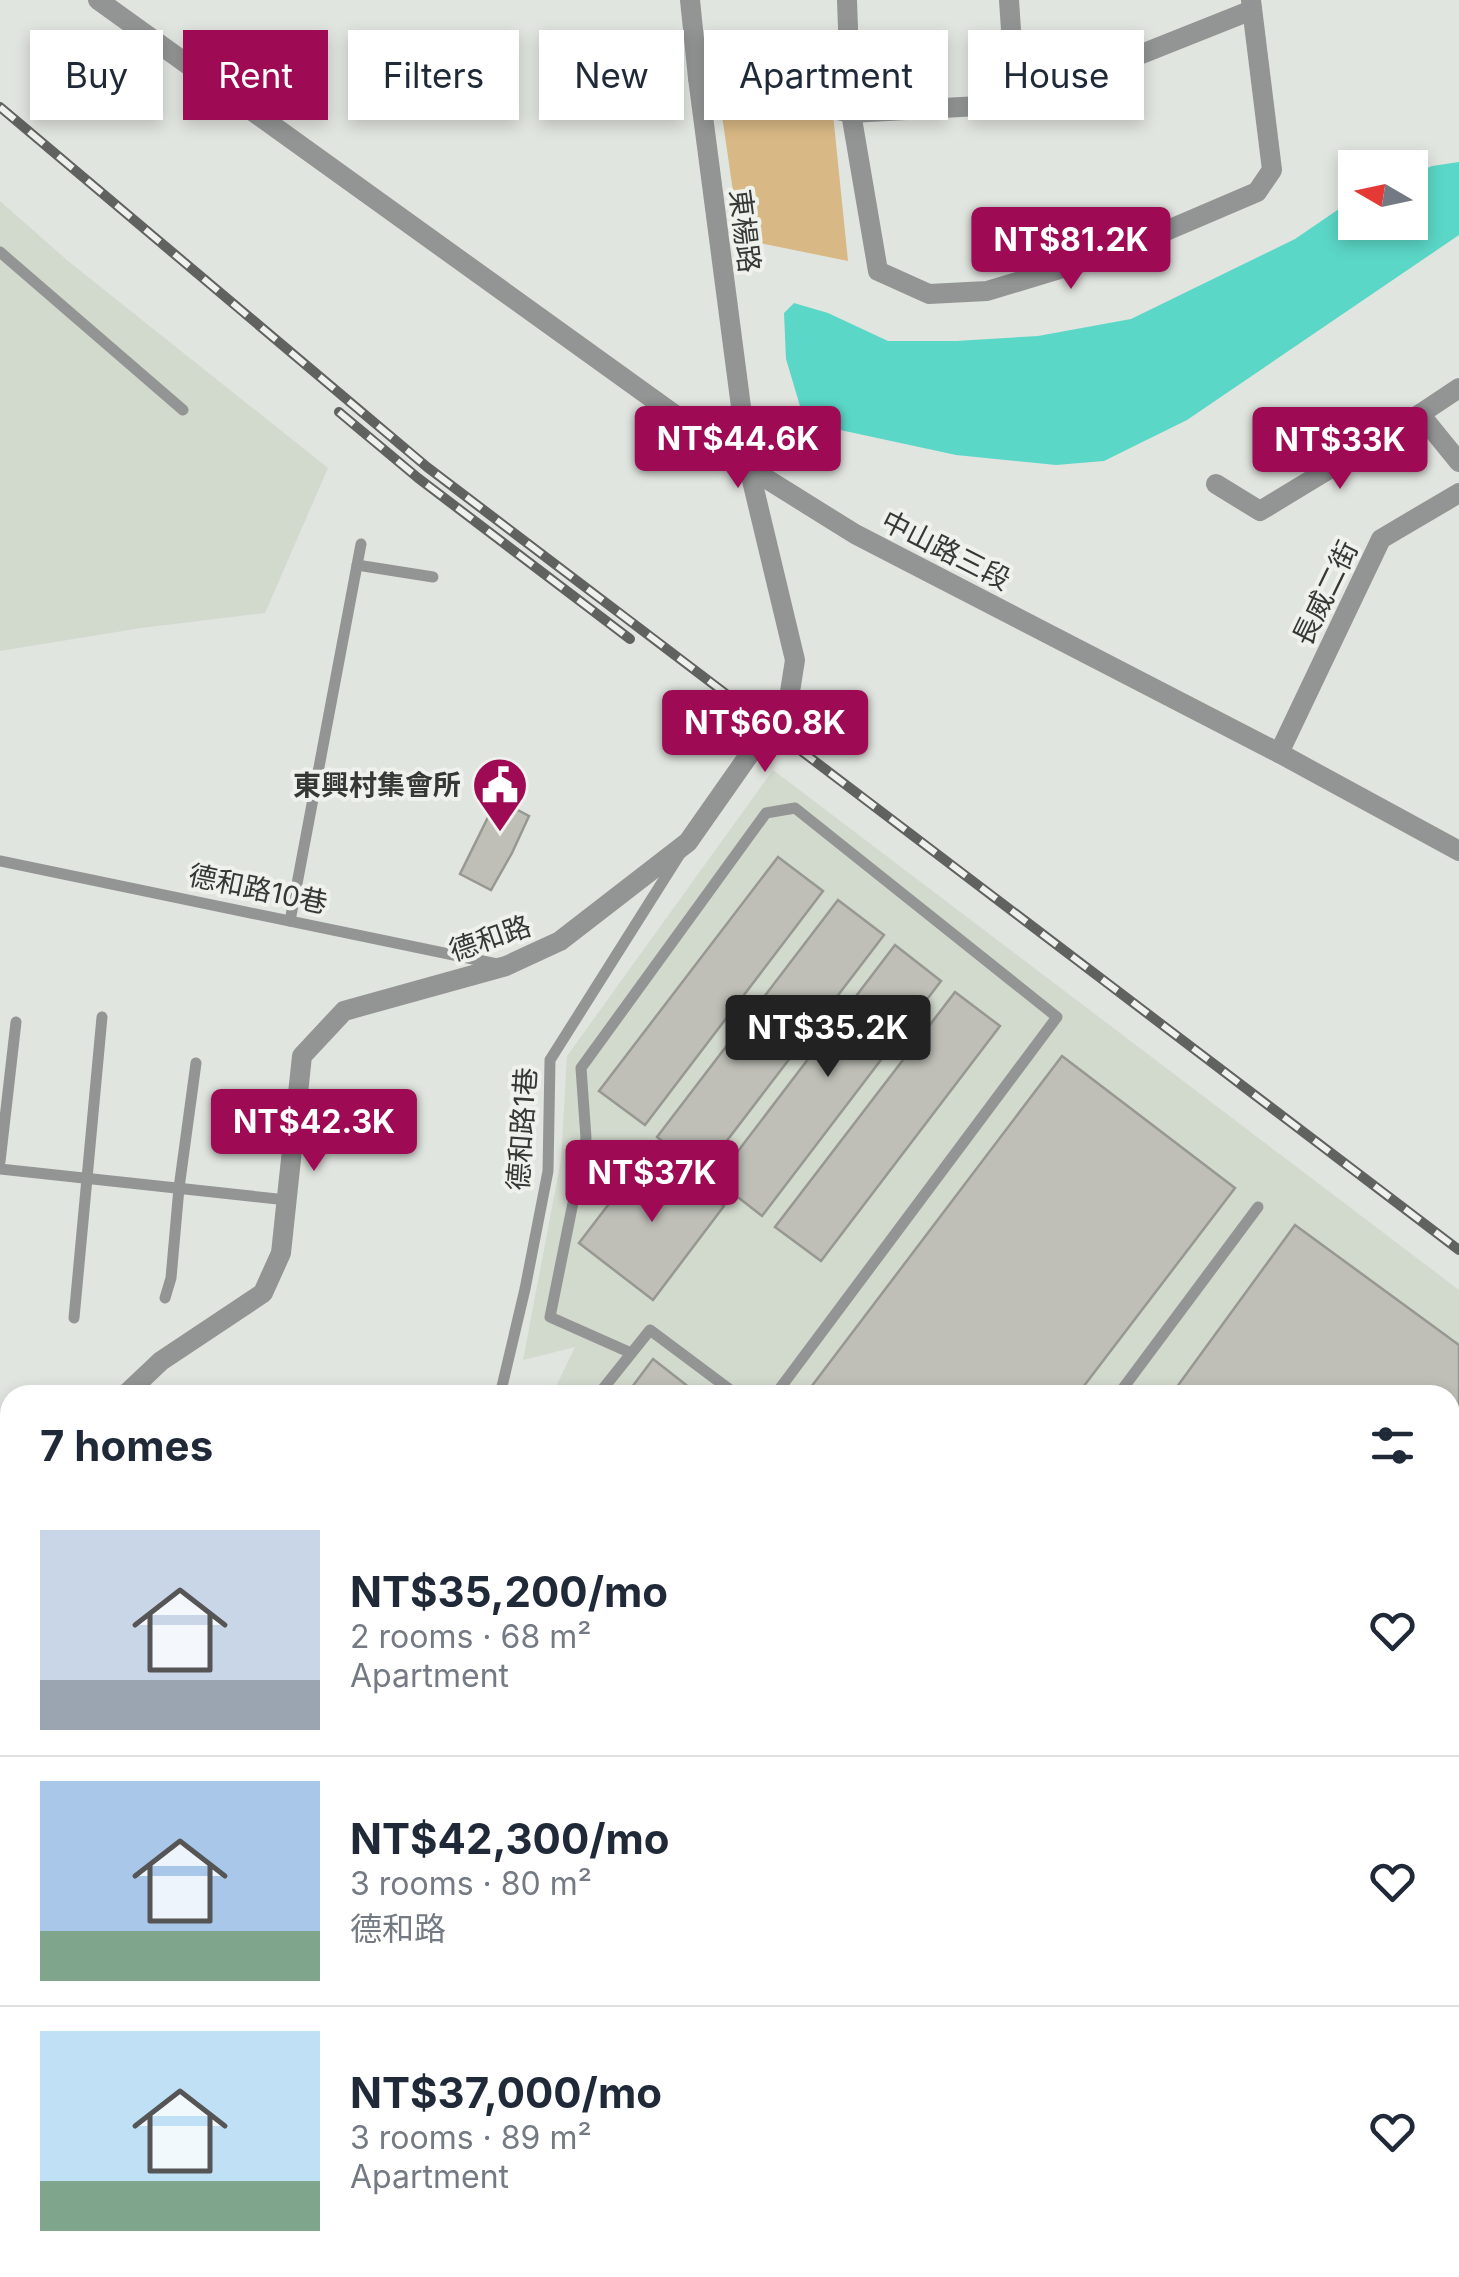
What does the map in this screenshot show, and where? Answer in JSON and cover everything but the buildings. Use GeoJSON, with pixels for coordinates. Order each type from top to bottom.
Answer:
{"type":"FeatureCollection","features":[{"type":"Feature","properties":{"kind":"street","name":"中山路三段"},"geometry":{"type":"LineString","coordinates":[[98,0],[749,468],[856,534],[1459,851]]}},
{"type":"Feature","properties":{"kind":"street","name":"東楊路"},"geometry":{"type":"LineString","coordinates":[[690,0],[749,468]]}},
{"type":"Feature","properties":{"kind":"street"},"geometry":{"type":"LineString","coordinates":[[846,0],[847,30]]}},
{"type":"Feature","properties":{"kind":"street"},"geometry":{"type":"LineString","coordinates":[[1009,0],[1011,30]]}},
{"type":"Feature","properties":{"kind":"street"},"geometry":{"type":"LineString","coordinates":[[852,120],[878,271],[928,294],[987,291],[1119,251],[1258,192],[1272,170],[1252,5],[1144,50]]}},
{"type":"Feature","properties":{"kind":"street"},"geometry":{"type":"LineString","coordinates":[[698,78],[704,79]]}},
{"type":"Feature","properties":{"kind":"street"},"geometry":{"type":"LineString","coordinates":[[1216,484],[1260,511],[1459,388]]}},
{"type":"Feature","properties":{"kind":"street"},"geometry":{"type":"LineString","coordinates":[[1420,414],[1459,462]]}},
{"type":"Feature","properties":{"kind":"street","name":"德和路"},"geometry":{"type":"LineString","coordinates":[[136,1385],[160,1362],[263,1292],[281,1253],[302,1056],[344,1011],[506,966],[560,942],[688,842],[789,698],[795,660],[749,468]]}},
{"type":"Feature","properties":{"kind":"street","name":"長威二街"},"geometry":{"type":"LineString","coordinates":[[1279,753],[1381,539],[1459,493]]}},
{"type":"Feature","properties":{"kind":"lane"},"geometry":{"type":"LineString","coordinates":[[0,252],[183,410]]}},
{"type":"Feature","properties":{"kind":"lane"},"geometry":{"type":"LineString","coordinates":[[290,921],[361,544]]}},
{"type":"Feature","properties":{"kind":"lane"},"geometry":{"type":"LineString","coordinates":[[357,565],[434,577]]}},
{"type":"Feature","properties":{"kind":"lane"},"geometry":{"type":"LineString","coordinates":[[631,1353],[550,1317],[586,1138],[582,1068],[766,813],[794,808],[1057,1018],[782,1385]]}},
{"type":"Feature","properties":{"kind":"lane","name":"德和路1巷"},"geometry":{"type":"LineString","coordinates":[[502,1385],[548,1171],[550,1060],[688,842]]}},
{"type":"Feature","properties":{"kind":"lane","name":"德和路10巷"},"geometry":{"type":"LineString","coordinates":[[0,861],[506,966]]}},
{"type":"Feature","properties":{"kind":"lane"},"geometry":{"type":"LineString","coordinates":[[74,1318],[102,1018]]}},
{"type":"Feature","properties":{"kind":"lane"},"geometry":{"type":"LineString","coordinates":[[16,1022],[0,1165],[287,1200]]}},
{"type":"Feature","properties":{"kind":"lane"},"geometry":{"type":"LineString","coordinates":[[165,1298],[172,1278],[179,1188],[196,1063]]}},
{"type":"Feature","properties":{"kind":"lane"},"geometry":{"type":"LineString","coordinates":[[1125,1385],[1258,1207]]}},
{"type":"Feature","properties":{"kind":"lane"},"geometry":{"type":"LineString","coordinates":[[606,1385],[650,1330],[724,1385]]}},
{"type":"Feature","properties":{"kind":"shaded area"},"geometry":{"type":"Polygon","coordinates":[[[723,120],[834,120],[848,261],[740,239],[723,120]]]}},
{"type":"Feature","properties":{"kind":"shaded area"},"geometry":{"type":"Polygon","coordinates":[[[0,201],[68,261],[328,468],[265,613],[0,651],[0,201]]]}},
{"type":"Feature","properties":{"kind":"shaded area"},"geometry":{"type":"Polygon","coordinates":[[[773,770],[1459,1290],[1459,1385],[557,1385],[575,1347],[523,1360],[561,1160],[567,1056],[773,770]]]}},
{"type":"Feature","properties":{"kind":"water"},"geometry":{"type":"Polygon","coordinates":[[[1459,162],[1459,235],[1187,420],[1104,461],[1056,465],[956,455],[831,428],[800,406],[786,359],[784,313],[794,303],[828,313],[888,341],[1038,336],[1131,319],[1295,239],[1338,210],[1338,240],[1428,240],[1428,168],[1459,162]]]}},
{"type":"Feature","properties":{"kind":"railway"},"geometry":{"type":"LineString","coordinates":[[0,107],[427,467],[1459,1250]]}},
{"type":"Feature","properties":{"kind":"railway"},"geometry":{"type":"LineString","coordinates":[[339,412],[418,478],[630,639]]}},
{"type":"Feature","properties":{"kind":"place","name":"東興村集會所"},"geometry":{"type":"Point","coordinates":[500,834]}}]}
